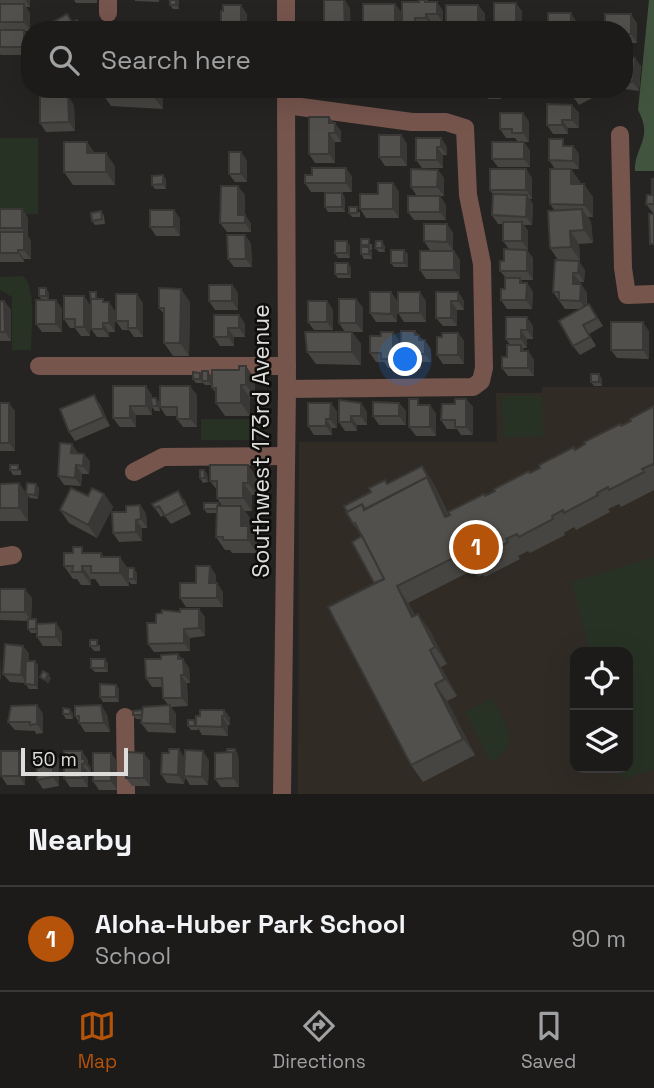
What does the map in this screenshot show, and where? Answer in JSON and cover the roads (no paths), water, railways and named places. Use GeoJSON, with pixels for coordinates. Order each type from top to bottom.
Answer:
{"type":"FeatureCollection","features":[{"type":"Feature","properties":{"kind":"street"},"geometry":{"type":"LineString","coordinates":[[286,0],[286,21]]}},
{"type":"Feature","properties":{"kind":"street","name":"Southwest 173rd Avenue"},"geometry":{"type":"LineString","coordinates":[[282,794],[287,388],[286,98]]}},
{"type":"Feature","properties":{"kind":"street"},"geometry":{"type":"LineString","coordinates":[[287,388],[471,388],[481,381],[484,368],[482,264],[468,195],[465,128],[446,121],[412,122],[291,98]]}},
{"type":"Feature","properties":{"kind":"street"},"geometry":{"type":"LineString","coordinates":[[620,135],[623,268],[627,295],[654,294]]}},
{"type":"Feature","properties":{"kind":"street"},"geometry":{"type":"LineString","coordinates":[[39,366],[287,366]]}},
{"type":"Feature","properties":{"kind":"street"},"geometry":{"type":"LineString","coordinates":[[134,472],[163,457],[286,456]]}},
{"type":"Feature","properties":{"kind":"street"},"geometry":{"type":"LineString","coordinates":[[125,717],[126,794]]}},
{"type":"Feature","properties":{"kind":"place","name":"Aloha-Huber Park School"},"geometry":{"type":"Point","coordinates":[476,547]}}]}
